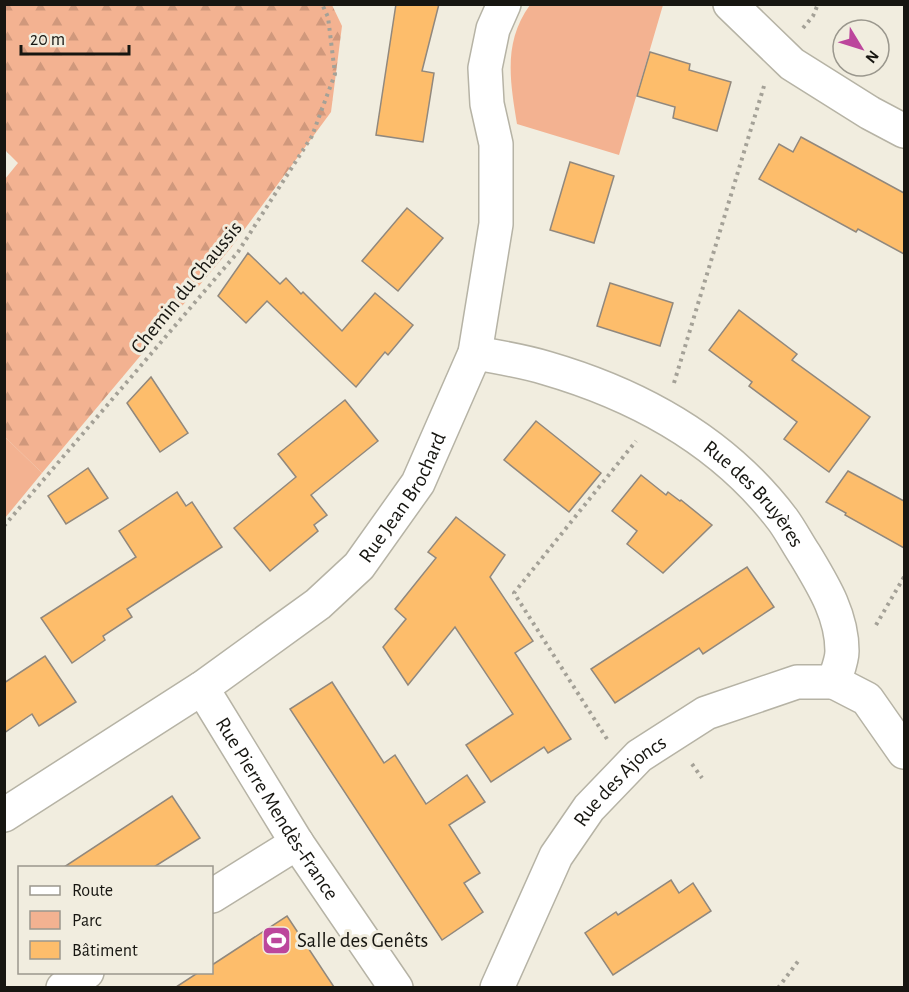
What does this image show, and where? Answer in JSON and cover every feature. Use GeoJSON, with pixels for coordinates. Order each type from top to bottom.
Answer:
{"type":"FeatureCollection","features":[{"type":"Feature","properties":{"kind":"street","name":"Rue Jean Brochard"},"geometry":{"type":"LineString","coordinates":[[4,816],[202,688],[318,604],[359,566],[418,483],[475,352],[496,224],[496,144],[488,104],[485,68],[493,28],[504,4]]}},
{"type":"Feature","properties":{"kind":"street"},"geometry":{"type":"LineString","coordinates":[[730,4],[792,64],[861,107],[904,130]]}},
{"type":"Feature","properties":{"kind":"street","name":"Rue des Bruyères"},"geometry":{"type":"LineString","coordinates":[[475,352],[544,367],[630,398],[699,438],[758,490],[784,521],[824,587],[839,623],[842,653],[834,682]]}},
{"type":"Feature","properties":{"kind":"street","name":"Rue des Ajoncs"},"geometry":{"type":"LineString","coordinates":[[497,987],[556,856],[590,808],[639,756],[706,713],[796,682],[834,682]]}},
{"type":"Feature","properties":{"kind":"street"},"geometry":{"type":"LineString","coordinates":[[834,682],[867,699],[904,752]]}},
{"type":"Feature","properties":{"kind":"street","name":"Rue Pierre Mendès-France"},"geometry":{"type":"LineString","coordinates":[[202,688],[297,843],[396,987]]}},
{"type":"Feature","properties":{"kind":"street"},"geometry":{"type":"LineString","coordinates":[[213,895],[297,843]]}},
{"type":"Feature","properties":{"kind":"street"},"geometry":{"type":"LineString","coordinates":[[63,987],[84,974]]}},
{"type":"Feature","properties":{"kind":"path","name":"Chemin du Chaussis"},"geometry":{"type":"LineString","coordinates":[[4,526],[238,252],[312,136],[335,74],[328,17],[322,4]]}},
{"type":"Feature","properties":{"kind":"path"},"geometry":{"type":"LineString","coordinates":[[626,769],[514,593],[661,414],[765,82],[779,53]]}},
{"type":"Feature","properties":{"kind":"path"},"geometry":{"type":"LineString","coordinates":[[778,987],[799,960]]}},
{"type":"Feature","properties":{"kind":"green space"},"geometry":{"type":"Polygon","coordinates":[[[5,4],[332,5],[342,26],[331,112],[230,249],[42,473],[5,437],[5,179],[18,163],[5,150],[5,4]]]}},
{"type":"Feature","properties":{"kind":"green space"},"geometry":{"type":"Polygon","coordinates":[[[530,5],[663,5],[619,155],[517,124],[511,77],[512,48],[521,19],[530,5]]]}},
{"type":"Feature","properties":{"kind":"green space"},"geometry":{"type":"Polygon","coordinates":[[[5,437],[42,473],[5,518],[5,437]]]}},
{"type":"Feature","properties":{"kind":"building"},"geometry":{"type":"Polygon","coordinates":[[[396,4],[439,4],[422,71],[434,73],[423,142],[376,135],[396,4]]]}},
{"type":"Feature","properties":{"kind":"building"},"geometry":{"type":"Polygon","coordinates":[[[650,52],[690,64],[689,70],[731,82],[717,131],[673,118],[675,107],[637,96],[650,52]]]}},
{"type":"Feature","properties":{"kind":"building"},"geometry":{"type":"Polygon","coordinates":[[[801,137],[904,193],[904,254],[858,229],[856,232],[759,179],[779,144],[793,152],[801,137]]]}},
{"type":"Feature","properties":{"kind":"building"},"geometry":{"type":"Polygon","coordinates":[[[570,162],[614,176],[594,243],[550,230],[570,162]]]}},
{"type":"Feature","properties":{"kind":"building"},"geometry":{"type":"Polygon","coordinates":[[[407,208],[443,238],[398,291],[362,261],[407,208]]]}},
{"type":"Feature","properties":{"kind":"building"},"geometry":{"type":"Polygon","coordinates":[[[248,253],[280,284],[286,278],[301,294],[303,292],[342,331],[375,293],[413,325],[388,355],[385,352],[356,387],[267,301],[246,323],[218,296],[248,253]]]}},
{"type":"Feature","properties":{"kind":"building"},"geometry":{"type":"Polygon","coordinates":[[[610,283],[673,303],[660,346],[597,326],[610,283]]]}},
{"type":"Feature","properties":{"kind":"building"},"geometry":{"type":"Polygon","coordinates":[[[739,310],[797,354],[792,360],[870,417],[829,472],[784,439],[797,422],[749,386],[752,382],[709,350],[739,310]]]}},
{"type":"Feature","properties":{"kind":"building"},"geometry":{"type":"Polygon","coordinates":[[[151,377],[188,433],[160,452],[127,403],[151,377]]]}},
{"type":"Feature","properties":{"kind":"building"},"geometry":{"type":"Polygon","coordinates":[[[345,400],[378,441],[311,495],[327,515],[314,525],[318,531],[270,571],[234,528],[296,477],[278,454],[345,400]]]}},
{"type":"Feature","properties":{"kind":"building"},"geometry":{"type":"Polygon","coordinates":[[[536,421],[601,473],[569,512],[504,460],[536,421]]]}},
{"type":"Feature","properties":{"kind":"building"},"geometry":{"type":"Polygon","coordinates":[[[88,468],[108,498],[66,524],[48,496],[88,468]]]}},
{"type":"Feature","properties":{"kind":"building"},"geometry":{"type":"Polygon","coordinates":[[[848,471],[904,501],[904,548],[826,502],[848,471]]]}},
{"type":"Feature","properties":{"kind":"building"},"geometry":{"type":"Polygon","coordinates":[[[641,475],[666,495],[668,492],[681,500],[712,525],[663,573],[627,544],[637,531],[612,511],[641,475]]]}},
{"type":"Feature","properties":{"kind":"building"},"geometry":{"type":"Polygon","coordinates":[[[177,492],[186,506],[192,502],[222,547],[127,609],[132,617],[103,636],[105,640],[72,663],[41,618],[136,557],[119,531],[177,492]]]}},
{"type":"Feature","properties":{"kind":"building"},"geometry":{"type":"Polygon","coordinates":[[[456,517],[505,555],[490,577],[533,641],[515,653],[571,739],[548,753],[544,747],[491,782],[466,745],[513,714],[455,627],[408,685],[383,647],[406,619],[395,609],[436,558],[428,552],[456,517]]]}},
{"type":"Feature","properties":{"kind":"building"},"geometry":{"type":"Polygon","coordinates":[[[747,567],[774,607],[703,654],[699,648],[615,703],[591,669],[747,567]]]}},
{"type":"Feature","properties":{"kind":"building"},"geometry":{"type":"Polygon","coordinates":[[[45,656],[76,702],[39,726],[32,714],[4,733],[4,683],[45,656]]]}},
{"type":"Feature","properties":{"kind":"building"},"geometry":{"type":"Polygon","coordinates":[[[332,682],[384,763],[395,755],[426,804],[467,775],[485,802],[449,825],[480,873],[464,883],[483,912],[442,940],[290,709],[332,682]]]}},
{"type":"Feature","properties":{"kind":"building"},"geometry":{"type":"Polygon","coordinates":[[[172,796],[200,838],[156,866],[66,866],[172,796]]]}},
{"type":"Feature","properties":{"kind":"building"},"geometry":{"type":"Polygon","coordinates":[[[671,880],[679,893],[693,883],[711,911],[613,975],[585,933],[616,912],[618,915],[671,880]]]}},
{"type":"Feature","properties":{"kind":"building","name":"Salle des Genêts"},"geometry":{"type":"Polygon","coordinates":[[[287,916],[334,987],[176,987],[196,974],[213,974],[213,964],[287,916]]]}},
{"type":"Feature","properties":{"kind":"place","name":"Salle des Genêts"},"geometry":{"type":"Point","coordinates":[276,940]}}]}
